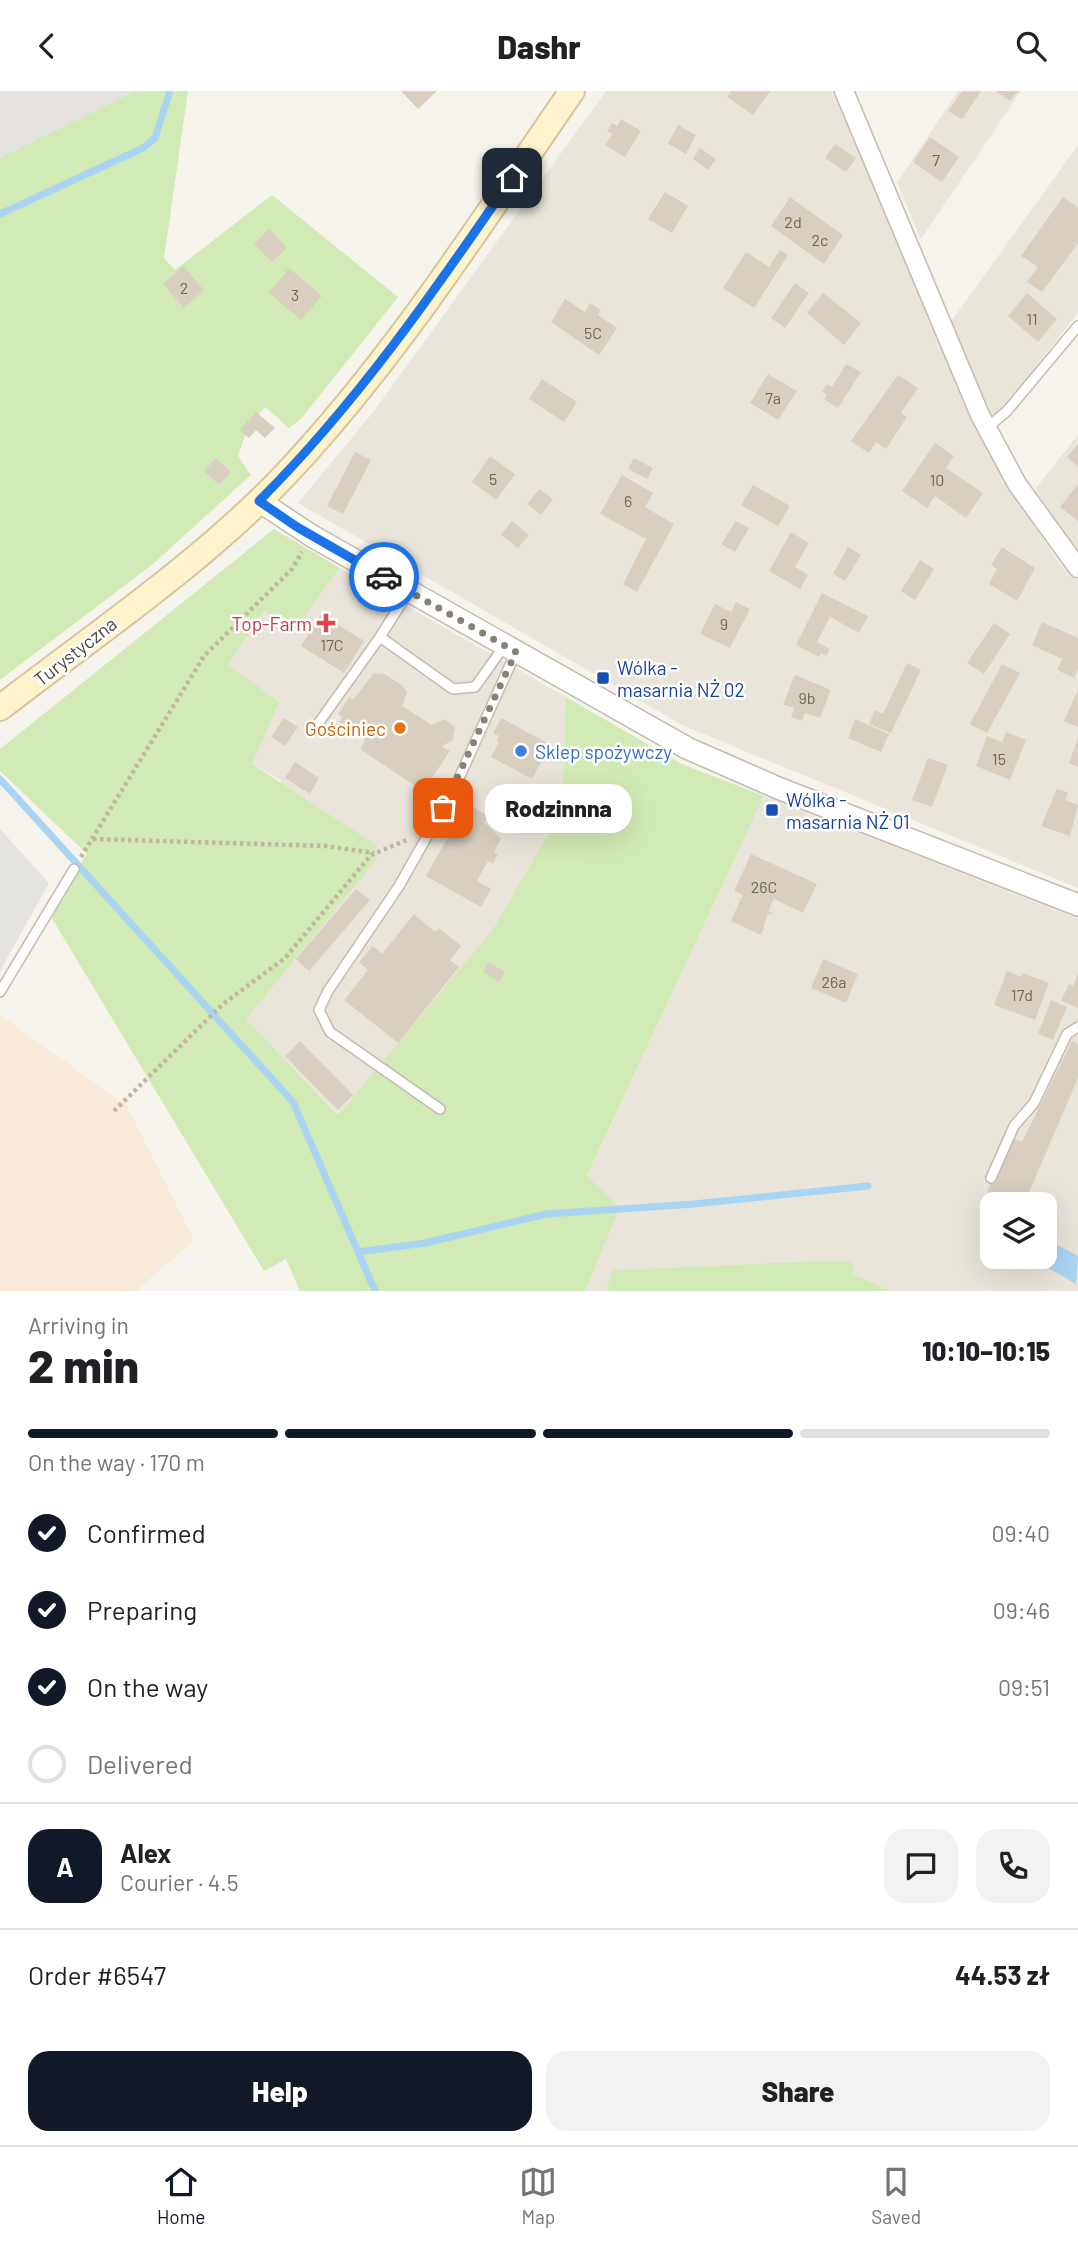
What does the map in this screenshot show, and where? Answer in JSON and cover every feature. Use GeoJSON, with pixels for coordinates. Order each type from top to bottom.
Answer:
{"type":"FeatureCollection","features":[{"type":"Feature","properties":{"kind":"main road","name":"Turystyczna"},"geometry":{"type":"LineString","coordinates":[[0,708],[149,593],[259,501],[327,429],[376,369],[572,91]]}},
{"type":"Feature","properties":{"kind":"street"},"geometry":{"type":"LineString","coordinates":[[844,91],[987,428],[1017,484],[1075,558]]}},
{"type":"Feature","properties":{"kind":"street"},"geometry":{"type":"LineString","coordinates":[[259,501],[302,530],[666,737],[742,773],[1078,905]]}},
{"type":"Feature","properties":{"kind":"lane"},"geometry":{"type":"LineString","coordinates":[[987,428],[1007,411],[1078,326]]}},
{"type":"Feature","properties":{"kind":"lane"},"geometry":{"type":"LineString","coordinates":[[315,728],[380,637],[409,591]]}},
{"type":"Feature","properties":{"kind":"lane"},"geometry":{"type":"LineString","coordinates":[[380,637],[453,689],[475,687],[510,648]]}},
{"type":"Feature","properties":{"kind":"lane"},"geometry":{"type":"LineString","coordinates":[[440,1109],[330,1032],[319,1010],[328,991],[399,886],[456,787],[510,648]]}},
{"type":"Feature","properties":{"kind":"lane"},"geometry":{"type":"LineString","coordinates":[[0,992],[74,869]]}},
{"type":"Feature","properties":{"kind":"lane"},"geometry":{"type":"LineString","coordinates":[[991,1178],[1014,1126],[1034,1103],[1068,1034],[1078,1027]]}},
{"type":"Feature","properties":{"kind":"path"},"geometry":{"type":"LineString","coordinates":[[74,869],[204,656],[292,569],[304,548]]}},
{"type":"Feature","properties":{"kind":"path"},"geometry":{"type":"LineString","coordinates":[[114,1111],[223,1004],[285,958],[371,855],[431,830]]}},
{"type":"Feature","properties":{"kind":"path"},"geometry":{"type":"LineString","coordinates":[[92,839],[326,846],[377,853]]}},
{"type":"Feature","properties":{"kind":"shaded area"},"geometry":{"type":"Polygon","coordinates":[[[0,91],[135,91],[0,158],[0,91]]]}},
{"type":"Feature","properties":{"kind":"shaded area"},"geometry":{"type":"Polygon","coordinates":[[[606,91],[832,91],[885,207],[952,373],[1003,478],[1060,565],[1078,580],[1078,888],[684,726],[298,503],[374,411],[606,91]]]}},
{"type":"Feature","properties":{"kind":"shaded area"},"geometry":{"type":"Polygon","coordinates":[[[958,91],[1021,91],[921,239],[897,183],[958,91]]]}},
{"type":"Feature","properties":{"kind":"shaded area"},"geometry":{"type":"Polygon","coordinates":[[[1078,145],[1078,313],[994,420],[950,323],[1078,145]]]}},
{"type":"Feature","properties":{"kind":"shaded area"},"geometry":{"type":"Polygon","coordinates":[[[1078,435],[1078,555],[1035,489],[1078,435]]]}},
{"type":"Feature","properties":{"kind":"shaded area"},"geometry":{"type":"Polygon","coordinates":[[[340,568],[566,697],[562,810],[493,929],[339,1115],[246,1019],[281,780],[252,764],[228,665],[264,611],[294,629],[340,568]]]}},
{"type":"Feature","properties":{"kind":"shaded area"},"geometry":{"type":"Polygon","coordinates":[[[764,796],[1078,919],[1078,1291],[892,1291],[852,1274],[854,1261],[819,1261],[614,1270],[606,1291],[585,1291],[620,1208],[587,1177],[764,796]]]}},
{"type":"Feature","properties":{"kind":"shaded area"},"geometry":{"type":"Polygon","coordinates":[[[0,829],[49,883],[0,971],[0,829]]]}},
{"type":"Feature","properties":{"kind":"shaded area"},"geometry":{"type":"Polygon","coordinates":[[[0,1015],[127,1106],[194,1240],[136,1291],[0,1291],[0,1015]]]}},
{"type":"Feature","properties":{"kind":"green space"},"geometry":{"type":"Polygon","coordinates":[[[135,91],[188,91],[164,258],[175,270],[272,195],[398,297],[301,419],[289,428],[265,407],[248,427],[238,456],[251,475],[153,564],[0,680],[0,158],[135,91]]]}},
{"type":"Feature","properties":{"kind":"green space"},"geometry":{"type":"Polygon","coordinates":[[[274,529],[340,568],[294,630],[264,611],[228,665],[279,702],[252,764],[376,845],[377,859],[246,1019],[338,1115],[493,929],[562,810],[566,697],[682,764],[764,796],[587,1176],[620,1208],[585,1291],[300,1291],[286,1259],[264,1271],[50,915],[87,854],[0,771],[0,749],[274,529]]]}},
{"type":"Feature","properties":{"kind":"green space"},"geometry":{"type":"Polygon","coordinates":[[[854,1261],[852,1274],[892,1291],[606,1291],[613,1270],[854,1261]]]}},
{"type":"Feature","properties":{"kind":"water"},"geometry":{"type":"Polygon","coordinates":[[[1057,1245],[1078,1256],[1076,1285],[1051,1269],[1057,1269],[1057,1245]]]}},
{"type":"Feature","properties":{"kind":"building"},"geometry":{"type":"Polygon","coordinates":[[[401,91],[437,91],[418,109],[401,91]]]}},
{"type":"Feature","properties":{"kind":"building"},"geometry":{"type":"Polygon","coordinates":[[[731,91],[770,91],[753,115],[727,97],[731,91]]]}},
{"type":"Feature","properties":{"kind":"building"},"geometry":{"type":"Polygon","coordinates":[[[962,91],[981,91],[962,119],[948,111],[962,91]]]}},
{"type":"Feature","properties":{"kind":"building"},"geometry":{"type":"Polygon","coordinates":[[[995,91],[1018,91],[1010,101],[995,91]]]}},
{"type":"Feature","properties":{"kind":"building"},"geometry":{"type":"Polygon","coordinates":[[[621,119],[641,131],[625,157],[605,145],[612,134],[607,131],[612,123],[617,126],[621,119]]]}},
{"type":"Feature","properties":{"kind":"building"},"geometry":{"type":"Polygon","coordinates":[[[678,125],[696,135],[686,154],[668,144],[678,125]]]}},
{"type":"Feature","properties":{"kind":"building"},"geometry":{"type":"Polygon","coordinates":[[[930,137],[959,157],[942,182],[913,162],[930,137]]]}},
{"type":"Feature","properties":{"kind":"building"},"geometry":{"type":"Polygon","coordinates":[[[835,144],[856,158],[846,172],[825,158],[835,144]]]}},
{"type":"Feature","properties":{"kind":"building"},"geometry":{"type":"Polygon","coordinates":[[[700,148],[716,159],[708,170],[693,159],[700,148]]]}},
{"type":"Feature","properties":{"kind":"building"},"geometry":{"type":"Polygon","coordinates":[[[665,192],[688,206],[672,233],[648,219],[665,192]]]}},
{"type":"Feature","properties":{"kind":"building"},"geometry":{"type":"Polygon","coordinates":[[[790,197],[843,235],[824,264],[771,226],[790,197]]]}},
{"type":"Feature","properties":{"kind":"building"},"geometry":{"type":"Polygon","coordinates":[[[1063,197],[1078,208],[1078,243],[1042,292],[1027,282],[1038,267],[1021,256],[1063,197]]]}},
{"type":"Feature","properties":{"kind":"building"},"geometry":{"type":"Polygon","coordinates":[[[269,229],[287,248],[272,262],[254,244],[269,229]]]}},
{"type":"Feature","properties":{"kind":"building"},"geometry":{"type":"Polygon","coordinates":[[[780,250],[788,255],[754,308],[723,288],[746,252],[769,267],[780,250]]]}},
{"type":"Feature","properties":{"kind":"building"},"geometry":{"type":"Polygon","coordinates":[[[183,266],[204,290],[184,308],[163,284],[183,266]]]}},
{"type":"Feature","properties":{"kind":"building"},"geometry":{"type":"Polygon","coordinates":[[[289,268],[322,296],[301,320],[269,293],[289,268]]]}},
{"type":"Feature","properties":{"kind":"building"},"geometry":{"type":"Polygon","coordinates":[[[795,283],[809,293],[785,328],[771,318],[795,283]]]}},
{"type":"Feature","properties":{"kind":"building"},"geometry":{"type":"Polygon","coordinates":[[[823,293],[861,323],[844,345],[807,313],[823,293]]]}},
{"type":"Feature","properties":{"kind":"building"},"geometry":{"type":"Polygon","coordinates":[[[1027,293],[1057,319],[1038,342],[1008,316],[1027,293]]]}},
{"type":"Feature","properties":{"kind":"building"},"geometry":{"type":"Polygon","coordinates":[[[565,299],[585,312],[590,303],[601,310],[598,315],[617,328],[599,355],[551,322],[565,299]]]}},
{"type":"Feature","properties":{"kind":"building"},"geometry":{"type":"Polygon","coordinates":[[[846,364],[861,372],[838,408],[824,399],[827,395],[822,392],[827,384],[832,387],[846,364]]]}},
{"type":"Feature","properties":{"kind":"building"},"geometry":{"type":"Polygon","coordinates":[[[768,374],[797,391],[778,420],[750,403],[768,374]]]}},
{"type":"Feature","properties":{"kind":"building"},"geometry":{"type":"Polygon","coordinates":[[[898,375],[918,388],[901,413],[907,417],[886,449],[876,442],[869,453],[851,441],[898,375]]]}},
{"type":"Feature","properties":{"kind":"building"},"geometry":{"type":"Polygon","coordinates":[[[542,379],[577,402],[564,422],[529,399],[542,379]]]}},
{"type":"Feature","properties":{"kind":"building"},"geometry":{"type":"Polygon","coordinates":[[[256,412],[275,428],[265,438],[256,430],[249,438],[240,430],[256,412]]]}},
{"type":"Feature","properties":{"kind":"building"},"geometry":{"type":"Polygon","coordinates":[[[935,443],[954,456],[946,468],[983,493],[966,518],[935,496],[927,508],[902,491],[935,443]]]}},
{"type":"Feature","properties":{"kind":"building"},"geometry":{"type":"Polygon","coordinates":[[[1078,444],[1078,467],[1067,457],[1078,444]]]}},
{"type":"Feature","properties":{"kind":"building"},"geometry":{"type":"Polygon","coordinates":[[[355,452],[371,460],[343,514],[327,506],[355,452]]]}},
{"type":"Feature","properties":{"kind":"building"},"geometry":{"type":"Polygon","coordinates":[[[490,456],[515,474],[496,500],[472,482],[490,456]]]}},
{"type":"Feature","properties":{"kind":"building"},"geometry":{"type":"Polygon","coordinates":[[[216,458],[231,472],[219,485],[204,471],[216,458]]]}},
{"type":"Feature","properties":{"kind":"building"},"geometry":{"type":"Polygon","coordinates":[[[634,458],[653,468],[647,479],[628,469],[634,458]]]}},
{"type":"Feature","properties":{"kind":"building"},"geometry":{"type":"Polygon","coordinates":[[[622,475],[653,493],[645,507],[674,524],[637,592],[623,584],[646,539],[600,514],[622,475]]]}},
{"type":"Feature","properties":{"kind":"building"},"geometry":{"type":"Polygon","coordinates":[[[1078,484],[1078,521],[1060,507],[1078,484]]]}},
{"type":"Feature","properties":{"kind":"building"},"geometry":{"type":"Polygon","coordinates":[[[753,485],[790,506],[778,526],[741,505],[753,485]]]}},
{"type":"Feature","properties":{"kind":"building"},"geometry":{"type":"Polygon","coordinates":[[[539,489],[553,499],[541,515],[527,504],[539,489]]]}},
{"type":"Feature","properties":{"kind":"building"},"geometry":{"type":"Polygon","coordinates":[[[512,521],[529,535],[518,548],[501,535],[512,521]]]}},
{"type":"Feature","properties":{"kind":"building"},"geometry":{"type":"Polygon","coordinates":[[[736,521],[749,528],[735,552],[721,544],[736,521]]]}},
{"type":"Feature","properties":{"kind":"building"},"geometry":{"type":"Polygon","coordinates":[[[791,532],[809,543],[795,567],[808,575],[800,589],[769,571],[791,532]]]}},
{"type":"Feature","properties":{"kind":"building"},"geometry":{"type":"Polygon","coordinates":[[[848,547],[861,555],[845,581],[833,574],[848,547]]]}},
{"type":"Feature","properties":{"kind":"building"},"geometry":{"type":"Polygon","coordinates":[[[1002,547],[1035,568],[1017,601],[989,584],[997,569],[991,565],[1002,547]]]}},
{"type":"Feature","properties":{"kind":"building"},"geometry":{"type":"Polygon","coordinates":[[[920,560],[934,569],[915,600],[901,591],[920,560]]]}},
{"type":"Feature","properties":{"kind":"building"},"geometry":{"type":"Polygon","coordinates":[[[822,593],[868,616],[859,633],[830,617],[817,642],[830,649],[826,656],[821,653],[819,657],[796,645],[822,593]]]}},
{"type":"Feature","properties":{"kind":"building"},"geometry":{"type":"Polygon","coordinates":[[[736,602],[750,609],[730,648],[700,634],[715,604],[731,612],[736,602]]]}},
{"type":"Feature","properties":{"kind":"building"},"geometry":{"type":"Polygon","coordinates":[[[321,614],[364,641],[344,673],[301,646],[321,614]]]}},
{"type":"Feature","properties":{"kind":"building"},"geometry":{"type":"Polygon","coordinates":[[[1042,622],[1078,638],[1078,668],[1074,678],[1057,670],[1062,659],[1032,645],[1042,622]]]}},
{"type":"Feature","properties":{"kind":"building"},"geometry":{"type":"Polygon","coordinates":[[[994,623],[1010,634],[984,674],[967,663],[994,623]]]}},
{"type":"Feature","properties":{"kind":"building"},"geometry":{"type":"Polygon","coordinates":[[[907,663],[921,670],[891,733],[869,724],[875,710],[883,714],[907,663]]]}},
{"type":"Feature","properties":{"kind":"building"},"geometry":{"type":"Polygon","coordinates":[[[1002,664],[1020,673],[987,733],[970,724],[1002,664]]]}},
{"type":"Feature","properties":{"kind":"building"},"geometry":{"type":"Polygon","coordinates":[[[374,673],[384,674],[402,685],[407,693],[402,706],[432,725],[444,719],[455,727],[453,740],[442,746],[450,751],[423,791],[360,749],[365,740],[339,722],[342,717],[338,714],[349,697],[353,700],[374,673]]]}},
{"type":"Feature","properties":{"kind":"building"},"geometry":{"type":"Polygon","coordinates":[[[795,675],[831,690],[820,718],[805,713],[802,721],[791,717],[794,708],[783,704],[795,675]]]}},
{"type":"Feature","properties":{"kind":"building"},"geometry":{"type":"Polygon","coordinates":[[[1078,690],[1078,727],[1064,721],[1078,690]]]}},
{"type":"Feature","properties":{"kind":"building"},"geometry":{"type":"Polygon","coordinates":[[[284,718],[298,727],[285,746],[271,737],[284,718]]]}},
{"type":"Feature","properties":{"kind":"building","name":"Sklep spożywczy"},"geometry":{"type":"Polygon","coordinates":[[[501,718],[551,745],[532,779],[491,757],[499,742],[496,741],[499,736],[493,733],[501,718]]]}},
{"type":"Feature","properties":{"kind":"building"},"geometry":{"type":"Polygon","coordinates":[[[855,719],[889,734],[881,752],[848,738],[855,719]]]}},
{"type":"Feature","properties":{"kind":"building"},"geometry":{"type":"Polygon","coordinates":[[[1006,732],[1026,740],[1010,780],[976,766],[987,736],[1002,742],[1006,732]]]}},
{"type":"Feature","properties":{"kind":"building"},"geometry":{"type":"Polygon","coordinates":[[[1078,738],[1078,767],[1069,763],[1078,738]]]}},
{"type":"Feature","properties":{"kind":"building"},"geometry":{"type":"Polygon","coordinates":[[[928,758],[948,765],[932,807],[912,800],[928,758]]]}},
{"type":"Feature","properties":{"kind":"building"},"geometry":{"type":"Polygon","coordinates":[[[295,762],[319,778],[310,794],[285,778],[295,762]]]}},
{"type":"Feature","properties":{"kind":"building"},"geometry":{"type":"Polygon","coordinates":[[[1057,789],[1068,793],[1065,800],[1078,805],[1070,836],[1041,826],[1057,789]]]}},
{"type":"Feature","properties":{"kind":"building"},"geometry":{"type":"Polygon","coordinates":[[[467,804],[488,816],[484,822],[501,839],[494,852],[498,854],[493,864],[488,861],[477,881],[491,889],[481,907],[426,876],[467,804]]]}},
{"type":"Feature","properties":{"kind":"building"},"geometry":{"type":"Polygon","coordinates":[[[751,854],[817,884],[803,913],[774,899],[768,911],[774,914],[768,914],[761,935],[731,921],[740,900],[736,897],[741,899],[743,895],[734,891],[751,854]]]}},
{"type":"Feature","properties":{"kind":"building"},"geometry":{"type":"Polygon","coordinates":[[[356,889],[370,900],[309,971],[296,959],[356,889]]]}},
{"type":"Feature","properties":{"kind":"building"},"geometry":{"type":"Polygon","coordinates":[[[414,914],[435,932],[439,928],[461,946],[450,960],[459,967],[398,1043],[344,1000],[368,970],[359,962],[373,946],[382,954],[414,914]]]}},
{"type":"Feature","properties":{"kind":"building"},"geometry":{"type":"Polygon","coordinates":[[[823,959],[858,974],[846,1003],[811,988],[823,959]]]}},
{"type":"Feature","properties":{"kind":"building"},"geometry":{"type":"Polygon","coordinates":[[[489,962],[505,972],[499,982],[483,972],[489,962]]]}},
{"type":"Feature","properties":{"kind":"building"},"geometry":{"type":"Polygon","coordinates":[[[1007,971],[1021,977],[1023,973],[1049,983],[1035,1020],[994,1005],[1007,971]]]}},
{"type":"Feature","properties":{"kind":"building"},"geometry":{"type":"Polygon","coordinates":[[[1078,974],[1078,1008],[1061,1001],[1069,984],[1073,986],[1078,974]]]}},
{"type":"Feature","properties":{"kind":"building"},"geometry":{"type":"Polygon","coordinates":[[[1051,1000],[1067,1007],[1053,1040],[1038,1034],[1051,1000]]]}},
{"type":"Feature","properties":{"kind":"building"},"geometry":{"type":"Polygon","coordinates":[[[300,1041],[353,1095],[338,1110],[285,1056],[300,1041]]]}},
{"type":"Feature","properties":{"kind":"building"},"geometry":{"type":"Polygon","coordinates":[[[1072,1041],[1078,1044],[1078,1078],[1029,1192],[987,1192],[1010,1136],[1022,1142],[1072,1041]]]}},
{"type":"Feature","properties":{"kind":"waterway"},"geometry":{"type":"LineString","coordinates":[[0,214],[143,148],[155,138],[170,91]]}},
{"type":"Feature","properties":{"kind":"waterway"},"geometry":{"type":"LineString","coordinates":[[0,779],[293,1102],[375,1291]]}},
{"type":"Feature","properties":{"kind":"waterway"},"geometry":{"type":"LineString","coordinates":[[358,1252],[425,1243],[546,1214],[694,1204],[868,1186]]}},
{"type":"Feature","properties":{"kind":"way so far"},"geometry":{"type":"LineString","coordinates":[[384,577],[516,652],[456,787],[443,808]]}},
{"type":"Feature","properties":{"kind":"place","name":"Top-Farm"},"geometry":{"type":"Point","coordinates":[326,623]}},
{"type":"Feature","properties":{"kind":"place","name":"Wólka - masarnia NŻ 02"},"geometry":{"type":"Point","coordinates":[603,678]}},
{"type":"Feature","properties":{"kind":"place","name":"Gościniec"},"geometry":{"type":"Point","coordinates":[400,728]}},
{"type":"Feature","properties":{"kind":"place","name":"Sklep spożywczy"},"geometry":{"type":"Point","coordinates":[521,751]}},
{"type":"Feature","properties":{"kind":"place","name":"Rodzinnna"},"geometry":{"type":"Point","coordinates":[443,808]}},
{"type":"Feature","properties":{"kind":"place","name":"Wólka - masarnia NŻ 01"},"geometry":{"type":"Point","coordinates":[772,810]}},
{"type":"Feature","properties":{"kind":"route"},"geometry":{"type":"LineString","coordinates":[[384,577],[297,527],[259,501],[327,429],[370,377],[512,178]]}}]}
